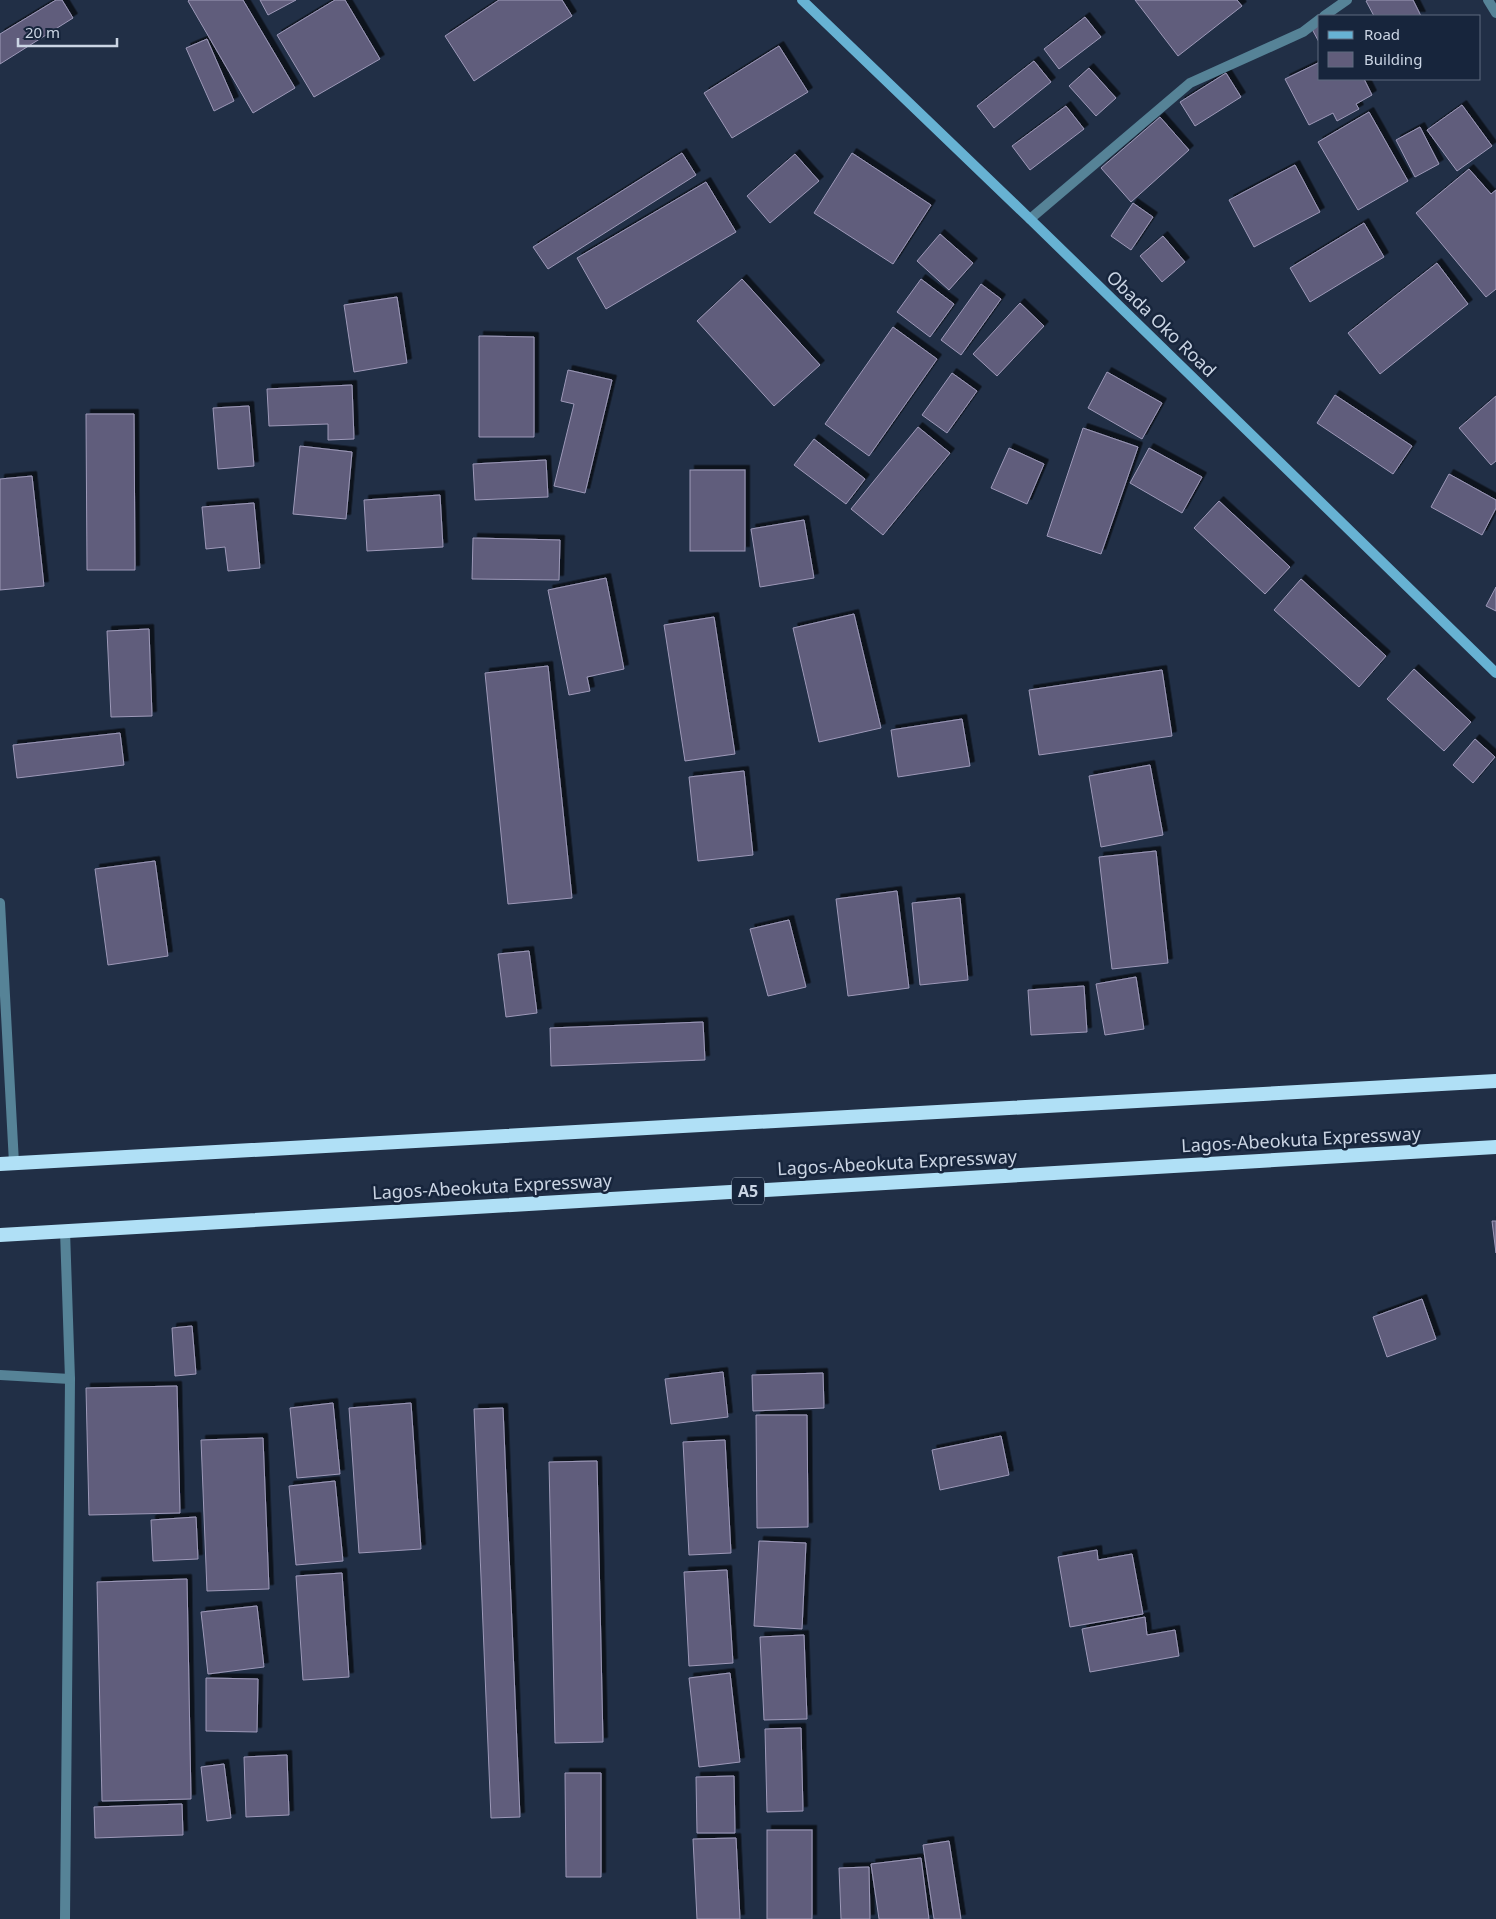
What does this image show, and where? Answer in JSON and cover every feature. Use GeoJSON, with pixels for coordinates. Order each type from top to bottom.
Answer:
{"type":"FeatureCollection","features":[{"type":"Feature","properties":{"kind":"highway"},"geometry":{"type":"LineString","coordinates":[[7,1163],[1496,1081]]}},
{"type":"Feature","properties":{"kind":"highway","name":"Lagos-Abeokuta Expressway"},"geometry":{"type":"LineString","coordinates":[[0,1235],[1496,1147]]}},
{"type":"Feature","properties":{"kind":"main road","name":"Obada Oko Road"},"geometry":{"type":"LineString","coordinates":[[802,0],[1030,218],[1496,673]]}},
{"type":"Feature","properties":{"kind":"street"},"geometry":{"type":"LineString","coordinates":[[1325,15],[1347,0]]}},
{"type":"Feature","properties":{"kind":"street"},"geometry":{"type":"LineString","coordinates":[[1488,0],[1496,12]]}},
{"type":"Feature","properties":{"kind":"street"},"geometry":{"type":"LineString","coordinates":[[1030,218],[1190,83],[1302,32],[1318,20]]}},
{"type":"Feature","properties":{"kind":"street"},"geometry":{"type":"LineString","coordinates":[[0,902],[7,1163]]}},
{"type":"Feature","properties":{"kind":"street"},"geometry":{"type":"LineString","coordinates":[[65,1231],[70,1379],[66,1919]]}},
{"type":"Feature","properties":{"kind":"street"},"geometry":{"type":"LineString","coordinates":[[0,1375],[70,1379]]}},
{"type":"Feature","properties":{"kind":"building"},"geometry":{"type":"Polygon","coordinates":[[[56,0],[62,0],[73,18],[0,64],[0,34],[56,0]]]}},
{"type":"Feature","properties":{"kind":"building"},"geometry":{"type":"Polygon","coordinates":[[[189,0],[243,0],[295,88],[253,113],[189,0]]]}},
{"type":"Feature","properties":{"kind":"building"},"geometry":{"type":"Polygon","coordinates":[[[260,0],[296,0],[268,15],[260,0]]]}},
{"type":"Feature","properties":{"kind":"building"},"geometry":{"type":"Polygon","coordinates":[[[335,0],[345,0],[380,59],[314,97],[277,35],[335,0]]]}},
{"type":"Feature","properties":{"kind":"building"},"geometry":{"type":"Polygon","coordinates":[[[499,0],[562,0],[572,16],[474,81],[445,36],[499,0]]]}},
{"type":"Feature","properties":{"kind":"building"},"geometry":{"type":"Polygon","coordinates":[[[1135,0],[1237,0],[1242,6],[1178,56],[1135,0]]]}},
{"type":"Feature","properties":{"kind":"building"},"geometry":{"type":"Polygon","coordinates":[[[1413,0],[1420,15],[1373,15],[1366,1],[1413,0]]]}},
{"type":"Feature","properties":{"kind":"building"},"geometry":{"type":"Polygon","coordinates":[[[1085,17],[1101,37],[1059,69],[1044,49],[1085,17]]]}},
{"type":"Feature","properties":{"kind":"building"},"geometry":{"type":"Polygon","coordinates":[[[1318,26],[1318,40],[1312,29],[1318,26]]]}},
{"type":"Feature","properties":{"kind":"building"},"geometry":{"type":"Polygon","coordinates":[[[207,39],[234,101],[214,111],[186,48],[207,39]]]}},
{"type":"Feature","properties":{"kind":"building"},"geometry":{"type":"Polygon","coordinates":[[[779,46],[808,92],[732,138],[704,93],[779,46]]]}},
{"type":"Feature","properties":{"kind":"building"},"geometry":{"type":"Polygon","coordinates":[[[1034,61],[1051,82],[994,128],[977,106],[1034,61]]]}},
{"type":"Feature","properties":{"kind":"building"},"geometry":{"type":"Polygon","coordinates":[[[1318,63],[1318,80],[1364,80],[1372,95],[1356,104],[1359,109],[1337,121],[1333,113],[1309,125],[1285,79],[1318,63]]]}},
{"type":"Feature","properties":{"kind":"building"},"geometry":{"type":"Polygon","coordinates":[[[1089,68],[1116,98],[1096,116],[1069,86],[1089,68]]]}},
{"type":"Feature","properties":{"kind":"building"},"geometry":{"type":"Polygon","coordinates":[[[1226,73],[1241,97],[1195,126],[1180,102],[1226,73]]]}},
{"type":"Feature","properties":{"kind":"building"},"geometry":{"type":"Polygon","coordinates":[[[1462,105],[1492,146],[1457,171],[1427,130],[1462,105]]]}},
{"type":"Feature","properties":{"kind":"building"},"geometry":{"type":"Polygon","coordinates":[[[1066,106],[1084,129],[1030,170],[1012,146],[1066,106]]]}},
{"type":"Feature","properties":{"kind":"building"},"geometry":{"type":"Polygon","coordinates":[[[1369,112],[1408,181],[1358,210],[1318,142],[1369,112]]]}},
{"type":"Feature","properties":{"kind":"building"},"geometry":{"type":"Polygon","coordinates":[[[1160,117],[1189,150],[1131,202],[1101,168],[1160,117]]]}},
{"type":"Feature","properties":{"kind":"building"},"geometry":{"type":"Polygon","coordinates":[[[1420,127],[1439,164],[1415,177],[1396,140],[1420,127]]]}},
{"type":"Feature","properties":{"kind":"building"},"geometry":{"type":"Polygon","coordinates":[[[682,153],[696,175],[548,269],[533,247],[682,153]]]}},
{"type":"Feature","properties":{"kind":"building"},"geometry":{"type":"Polygon","coordinates":[[[852,153],[931,205],[893,264],[814,213],[852,153]]]}},
{"type":"Feature","properties":{"kind":"building"},"geometry":{"type":"Polygon","coordinates":[[[795,154],[819,181],[770,223],[747,196],[795,154]]]}},
{"type":"Feature","properties":{"kind":"building"},"geometry":{"type":"Polygon","coordinates":[[[1295,165],[1320,212],[1254,247],[1229,200],[1295,165]]]}},
{"type":"Feature","properties":{"kind":"building"},"geometry":{"type":"Polygon","coordinates":[[[1469,169],[1491,194],[1496,190],[1496,289],[1486,297],[1416,213],[1469,169]]]}},
{"type":"Feature","properties":{"kind":"building"},"geometry":{"type":"Polygon","coordinates":[[[706,182],[736,232],[606,309],[577,258],[706,182]]]}},
{"type":"Feature","properties":{"kind":"building"},"geometry":{"type":"Polygon","coordinates":[[[1133,203],[1153,217],[1131,250],[1111,236],[1133,203]]]}},
{"type":"Feature","properties":{"kind":"building"},"geometry":{"type":"Polygon","coordinates":[[[1364,223],[1384,257],[1310,302],[1290,268],[1364,223]]]}},
{"type":"Feature","properties":{"kind":"building"},"geometry":{"type":"Polygon","coordinates":[[[940,234],[973,263],[949,290],[917,261],[940,234]]]}},
{"type":"Feature","properties":{"kind":"building"},"geometry":{"type":"Polygon","coordinates":[[[1163,236],[1185,262],[1162,282],[1140,256],[1163,236]]]}},
{"type":"Feature","properties":{"kind":"building"},"geometry":{"type":"Polygon","coordinates":[[[1437,263],[1468,304],[1380,374],[1348,333],[1437,263]]]}},
{"type":"Feature","properties":{"kind":"building"},"geometry":{"type":"Polygon","coordinates":[[[742,279],[820,365],[774,406],[697,321],[742,279]]]}},
{"type":"Feature","properties":{"kind":"building"},"geometry":{"type":"Polygon","coordinates":[[[921,279],[954,304],[930,337],[897,312],[921,279]]]}},
{"type":"Feature","properties":{"kind":"building"},"geometry":{"type":"Polygon","coordinates":[[[981,284],[1001,299],[961,355],[941,340],[981,284]]]}},
{"type":"Feature","properties":{"kind":"building"},"geometry":{"type":"Polygon","coordinates":[[[397,297],[407,363],[354,372],[344,305],[397,297]]]}},
{"type":"Feature","properties":{"kind":"building"},"geometry":{"type":"Polygon","coordinates":[[[1020,303],[1044,326],[997,376],[973,354],[1020,303]]]}},
{"type":"Feature","properties":{"kind":"building"},"geometry":{"type":"Polygon","coordinates":[[[893,327],[937,359],[869,456],[825,424],[893,327]]]}},
{"type":"Feature","properties":{"kind":"building"},"geometry":{"type":"Polygon","coordinates":[[[479,336],[534,337],[534,437],[479,437],[479,336]]]}},
{"type":"Feature","properties":{"kind":"building"},"geometry":{"type":"Polygon","coordinates":[[[568,370],[612,380],[585,493],[554,486],[574,404],[561,401],[568,370]]]}},
{"type":"Feature","properties":{"kind":"building"},"geometry":{"type":"Polygon","coordinates":[[[1107,372],[1162,403],[1142,439],[1088,408],[1107,372]]]}},
{"type":"Feature","properties":{"kind":"building"},"geometry":{"type":"Polygon","coordinates":[[[952,373],[977,391],[947,433],[922,415],[952,373]]]}},
{"type":"Feature","properties":{"kind":"building"},"geometry":{"type":"Polygon","coordinates":[[[352,385],[354,439],[328,440],[328,424],[269,426],[267,389],[352,385]]]}},
{"type":"Feature","properties":{"kind":"building"},"geometry":{"type":"Polygon","coordinates":[[[1335,395],[1412,446],[1393,474],[1317,423],[1335,395]]]}},
{"type":"Feature","properties":{"kind":"building"},"geometry":{"type":"Polygon","coordinates":[[[1496,396],[1496,461],[1491,465],[1459,428],[1496,396]]]}},
{"type":"Feature","properties":{"kind":"building"},"geometry":{"type":"Polygon","coordinates":[[[249,406],[254,466],[218,469],[213,408],[249,406]]]}},
{"type":"Feature","properties":{"kind":"building"},"geometry":{"type":"Polygon","coordinates":[[[86,414],[134,414],[135,570],[87,570],[86,414]]]}},
{"type":"Feature","properties":{"kind":"building"},"geometry":{"type":"Polygon","coordinates":[[[918,427],[950,453],[883,535],[851,509],[918,427]]]}},
{"type":"Feature","properties":{"kind":"building"},"geometry":{"type":"Polygon","coordinates":[[[1083,428],[1138,447],[1101,554],[1047,536],[1083,428]]]}},
{"type":"Feature","properties":{"kind":"building"},"geometry":{"type":"Polygon","coordinates":[[[814,439],[865,479],[846,504],[794,465],[814,439]]]}},
{"type":"Feature","properties":{"kind":"building"},"geometry":{"type":"Polygon","coordinates":[[[300,446],[352,452],[346,519],[293,514],[300,446]]]}},
{"type":"Feature","properties":{"kind":"building"},"geometry":{"type":"Polygon","coordinates":[[[1009,448],[1044,464],[1027,504],[991,488],[1009,448]]]}},
{"type":"Feature","properties":{"kind":"building"},"geometry":{"type":"Polygon","coordinates":[[[1149,448],[1202,477],[1182,513],[1130,483],[1149,448]]]}},
{"type":"Feature","properties":{"kind":"building"},"geometry":{"type":"Polygon","coordinates":[[[546,460],[548,497],[475,500],[473,464],[546,460]]]}},
{"type":"Feature","properties":{"kind":"building"},"geometry":{"type":"Polygon","coordinates":[[[690,470],[745,470],[745,551],[690,551],[690,470]]]}},
{"type":"Feature","properties":{"kind":"building"},"geometry":{"type":"Polygon","coordinates":[[[1449,474],[1496,500],[1496,508],[1482,535],[1431,507],[1449,474]]]}},
{"type":"Feature","properties":{"kind":"building"},"geometry":{"type":"Polygon","coordinates":[[[32,476],[44,586],[0,590],[0,479],[32,476]]]}},
{"type":"Feature","properties":{"kind":"building"},"geometry":{"type":"Polygon","coordinates":[[[440,495],[443,547],[367,551],[364,500],[440,495]]]}},
{"type":"Feature","properties":{"kind":"building"},"geometry":{"type":"Polygon","coordinates":[[[1219,501],[1290,567],[1265,594],[1194,528],[1219,501]]]}},
{"type":"Feature","properties":{"kind":"building"},"geometry":{"type":"Polygon","coordinates":[[[254,503],[260,568],[228,571],[225,547],[206,549],[202,507],[254,503]]]}},
{"type":"Feature","properties":{"kind":"building"},"geometry":{"type":"Polygon","coordinates":[[[804,520],[814,578],[760,587],[751,529],[804,520]]]}},
{"type":"Feature","properties":{"kind":"building"},"geometry":{"type":"Polygon","coordinates":[[[473,538],[560,540],[559,580],[472,579],[473,538]]]}},
{"type":"Feature","properties":{"kind":"building"},"geometry":{"type":"Polygon","coordinates":[[[606,578],[624,669],[587,677],[590,691],[569,695],[548,590],[606,578]]]}},
{"type":"Feature","properties":{"kind":"building"},"geometry":{"type":"Polygon","coordinates":[[[1301,579],[1386,656],[1359,687],[1274,610],[1301,579]]]}},
{"type":"Feature","properties":{"kind":"building"},"geometry":{"type":"Polygon","coordinates":[[[1496,587],[1496,611],[1486,606],[1496,587]]]}},
{"type":"Feature","properties":{"kind":"building"},"geometry":{"type":"Polygon","coordinates":[[[854,614],[881,728],[819,742],[793,628],[854,614]]]}},
{"type":"Feature","properties":{"kind":"building"},"geometry":{"type":"Polygon","coordinates":[[[714,617],[735,754],[685,761],[664,625],[714,617]]]}},
{"type":"Feature","properties":{"kind":"building"},"geometry":{"type":"Polygon","coordinates":[[[149,629],[152,716],[111,717],[107,631],[149,629]]]}},
{"type":"Feature","properties":{"kind":"building"},"geometry":{"type":"Polygon","coordinates":[[[548,666],[572,898],[508,904],[485,673],[548,666]]]}},
{"type":"Feature","properties":{"kind":"building"},"geometry":{"type":"Polygon","coordinates":[[[1414,669],[1471,722],[1444,751],[1387,699],[1414,669]]]}},
{"type":"Feature","properties":{"kind":"building"},"geometry":{"type":"Polygon","coordinates":[[[1162,670],[1172,736],[1039,755],[1029,690],[1162,670]]]}},
{"type":"Feature","properties":{"kind":"building"},"geometry":{"type":"Polygon","coordinates":[[[962,719],[970,766],[898,777],[891,730],[962,719]]]}},
{"type":"Feature","properties":{"kind":"building"},"geometry":{"type":"Polygon","coordinates":[[[120,733],[124,765],[17,778],[13,745],[120,733]]]}},
{"type":"Feature","properties":{"kind":"building"},"geometry":{"type":"Polygon","coordinates":[[[1475,739],[1495,757],[1473,783],[1453,765],[1475,739]]]}},
{"type":"Feature","properties":{"kind":"building"},"geometry":{"type":"Polygon","coordinates":[[[1150,765],[1163,835],[1101,847],[1089,776],[1150,765]]]}},
{"type":"Feature","properties":{"kind":"building"},"geometry":{"type":"Polygon","coordinates":[[[744,771],[753,855],[698,861],[689,777],[744,771]]]}},
{"type":"Feature","properties":{"kind":"building"},"geometry":{"type":"Polygon","coordinates":[[[1156,851],[1168,963],[1112,969],[1099,857],[1156,851]]]}},
{"type":"Feature","properties":{"kind":"building"},"geometry":{"type":"Polygon","coordinates":[[[155,861],[168,956],[108,965],[95,869],[155,861]]]}},
{"type":"Feature","properties":{"kind":"building"},"geometry":{"type":"Polygon","coordinates":[[[897,891],[909,988],[848,996],[836,899],[897,891]]]}},
{"type":"Feature","properties":{"kind":"building"},"geometry":{"type":"Polygon","coordinates":[[[960,898],[968,980],[920,985],[912,903],[960,898]]]}},
{"type":"Feature","properties":{"kind":"building"},"geometry":{"type":"Polygon","coordinates":[[[789,920],[806,987],[768,996],[750,929],[789,920]]]}},
{"type":"Feature","properties":{"kind":"building"},"geometry":{"type":"Polygon","coordinates":[[[529,951],[537,1013],[506,1017],[498,954],[529,951]]]}},
{"type":"Feature","properties":{"kind":"building"},"geometry":{"type":"Polygon","coordinates":[[[1136,977],[1144,1029],[1105,1035],[1096,984],[1136,977]]]}},
{"type":"Feature","properties":{"kind":"building"},"geometry":{"type":"Polygon","coordinates":[[[1084,986],[1087,1032],[1031,1035],[1028,990],[1084,986]]]}},
{"type":"Feature","properties":{"kind":"building"},"geometry":{"type":"Polygon","coordinates":[[[703,1022],[705,1060],[551,1066],[550,1028],[703,1022]]]}},
{"type":"Feature","properties":{"kind":"building"},"geometry":{"type":"Polygon","coordinates":[[[1492,1221],[1496,1221],[1496,1253],[1492,1221]]]}},
{"type":"Feature","properties":{"kind":"building"},"geometry":{"type":"Polygon","coordinates":[[[1422,1299],[1436,1339],[1387,1357],[1373,1317],[1422,1299]]]}},
{"type":"Feature","properties":{"kind":"building"},"geometry":{"type":"Polygon","coordinates":[[[192,1326],[196,1374],[175,1376],[172,1328],[192,1326]]]}},
{"type":"Feature","properties":{"kind":"building"},"geometry":{"type":"Polygon","coordinates":[[[723,1372],[728,1417],[671,1424],[665,1379],[723,1372]]]}},
{"type":"Feature","properties":{"kind":"building"},"geometry":{"type":"Polygon","coordinates":[[[823,1373],[824,1408],[753,1411],[752,1375],[823,1373]]]}},
{"type":"Feature","properties":{"kind":"building"},"geometry":{"type":"Polygon","coordinates":[[[177,1386],[180,1513],[89,1515],[86,1388],[177,1386]]]}},
{"type":"Feature","properties":{"kind":"building"},"geometry":{"type":"Polygon","coordinates":[[[333,1403],[340,1474],[297,1478],[290,1408],[333,1403]]]}},
{"type":"Feature","properties":{"kind":"building"},"geometry":{"type":"Polygon","coordinates":[[[411,1403],[421,1549],[359,1553],[349,1408],[411,1403]]]}},
{"type":"Feature","properties":{"kind":"building"},"geometry":{"type":"Polygon","coordinates":[[[503,1408],[520,1817],[491,1818],[474,1409],[503,1408]]]}},
{"type":"Feature","properties":{"kind":"building"},"geometry":{"type":"Polygon","coordinates":[[[756,1415],[807,1415],[808,1527],[757,1528],[756,1415]]]}},
{"type":"Feature","properties":{"kind":"building"},"geometry":{"type":"Polygon","coordinates":[[[1001,1436],[1009,1475],[940,1490],[932,1450],[1001,1436]]]}},
{"type":"Feature","properties":{"kind":"building"},"geometry":{"type":"Polygon","coordinates":[[[263,1438],[269,1589],[207,1591],[201,1440],[263,1438]]]}},
{"type":"Feature","properties":{"kind":"building"},"geometry":{"type":"Polygon","coordinates":[[[725,1440],[731,1553],[689,1555],[683,1442],[725,1440]]]}},
{"type":"Feature","properties":{"kind":"building"},"geometry":{"type":"Polygon","coordinates":[[[597,1461],[603,1742],[555,1743],[549,1462],[597,1461]]]}},
{"type":"Feature","properties":{"kind":"building"},"geometry":{"type":"Polygon","coordinates":[[[335,1481],[343,1561],[296,1565],[289,1486],[335,1481]]]}},
{"type":"Feature","properties":{"kind":"building"},"geometry":{"type":"Polygon","coordinates":[[[196,1517],[198,1559],[153,1561],[151,1520],[196,1517]]]}},
{"type":"Feature","properties":{"kind":"building"},"geometry":{"type":"Polygon","coordinates":[[[759,1541],[806,1543],[802,1629],[754,1626],[759,1541]]]}},
{"type":"Feature","properties":{"kind":"building"},"geometry":{"type":"Polygon","coordinates":[[[1097,1550],[1098,1560],[1132,1554],[1143,1614],[1070,1627],[1058,1557],[1097,1550]]]}},
{"type":"Feature","properties":{"kind":"building"},"geometry":{"type":"Polygon","coordinates":[[[727,1570],[733,1663],[689,1666],[684,1572],[727,1570]]]}},
{"type":"Feature","properties":{"kind":"building"},"geometry":{"type":"Polygon","coordinates":[[[342,1573],[349,1677],[303,1680],[296,1576],[342,1573]]]}},
{"type":"Feature","properties":{"kind":"building"},"geometry":{"type":"Polygon","coordinates":[[[187,1579],[191,1799],[102,1801],[97,1582],[187,1579]]]}},
{"type":"Feature","properties":{"kind":"building"},"geometry":{"type":"Polygon","coordinates":[[[257,1606],[264,1667],[208,1674],[201,1612],[257,1606]]]}},
{"type":"Feature","properties":{"kind":"building"},"geometry":{"type":"Polygon","coordinates":[[[1145,1617],[1147,1635],[1175,1630],[1179,1656],[1090,1672],[1082,1629],[1145,1617]]]}},
{"type":"Feature","properties":{"kind":"building"},"geometry":{"type":"Polygon","coordinates":[[[804,1635],[807,1719],[764,1720],[760,1637],[804,1635]]]}},
{"type":"Feature","properties":{"kind":"building"},"geometry":{"type":"Polygon","coordinates":[[[730,1673],[740,1762],[699,1767],[689,1678],[730,1673]]]}},
{"type":"Feature","properties":{"kind":"building"},"geometry":{"type":"Polygon","coordinates":[[[206,1678],[258,1679],[257,1732],[206,1731],[206,1678]]]}},
{"type":"Feature","properties":{"kind":"building"},"geometry":{"type":"Polygon","coordinates":[[[801,1728],[803,1811],[767,1812],[765,1729],[801,1728]]]}},
{"type":"Feature","properties":{"kind":"building"},"geometry":{"type":"Polygon","coordinates":[[[287,1755],[289,1815],[246,1817],[244,1757],[287,1755]]]}},
{"type":"Feature","properties":{"kind":"building"},"geometry":{"type":"Polygon","coordinates":[[[224,1764],[231,1818],[207,1821],[201,1767],[224,1764]]]}},
{"type":"Feature","properties":{"kind":"building"},"geometry":{"type":"Polygon","coordinates":[[[565,1773],[601,1773],[601,1877],[566,1877],[565,1773]]]}},
{"type":"Feature","properties":{"kind":"building"},"geometry":{"type":"Polygon","coordinates":[[[734,1776],[735,1833],[697,1833],[696,1777],[734,1776]]]}},
{"type":"Feature","properties":{"kind":"building"},"geometry":{"type":"Polygon","coordinates":[[[182,1804],[183,1835],[95,1838],[94,1807],[182,1804]]]}},
{"type":"Feature","properties":{"kind":"building"},"geometry":{"type":"Polygon","coordinates":[[[767,1830],[812,1830],[812,1919],[767,1919],[767,1830]]]}},
{"type":"Feature","properties":{"kind":"building"},"geometry":{"type":"Polygon","coordinates":[[[736,1838],[740,1919],[697,1919],[693,1839],[736,1838]]]}},
{"type":"Feature","properties":{"kind":"building"},"geometry":{"type":"Polygon","coordinates":[[[949,1841],[961,1919],[934,1919],[923,1845],[949,1841]]]}},
{"type":"Feature","properties":{"kind":"building"},"geometry":{"type":"Polygon","coordinates":[[[921,1858],[929,1919],[879,1919],[871,1864],[921,1858]]]}},
{"type":"Feature","properties":{"kind":"building"},"geometry":{"type":"Polygon","coordinates":[[[869,1867],[870,1919],[841,1919],[839,1868],[869,1867]]]}}]}
